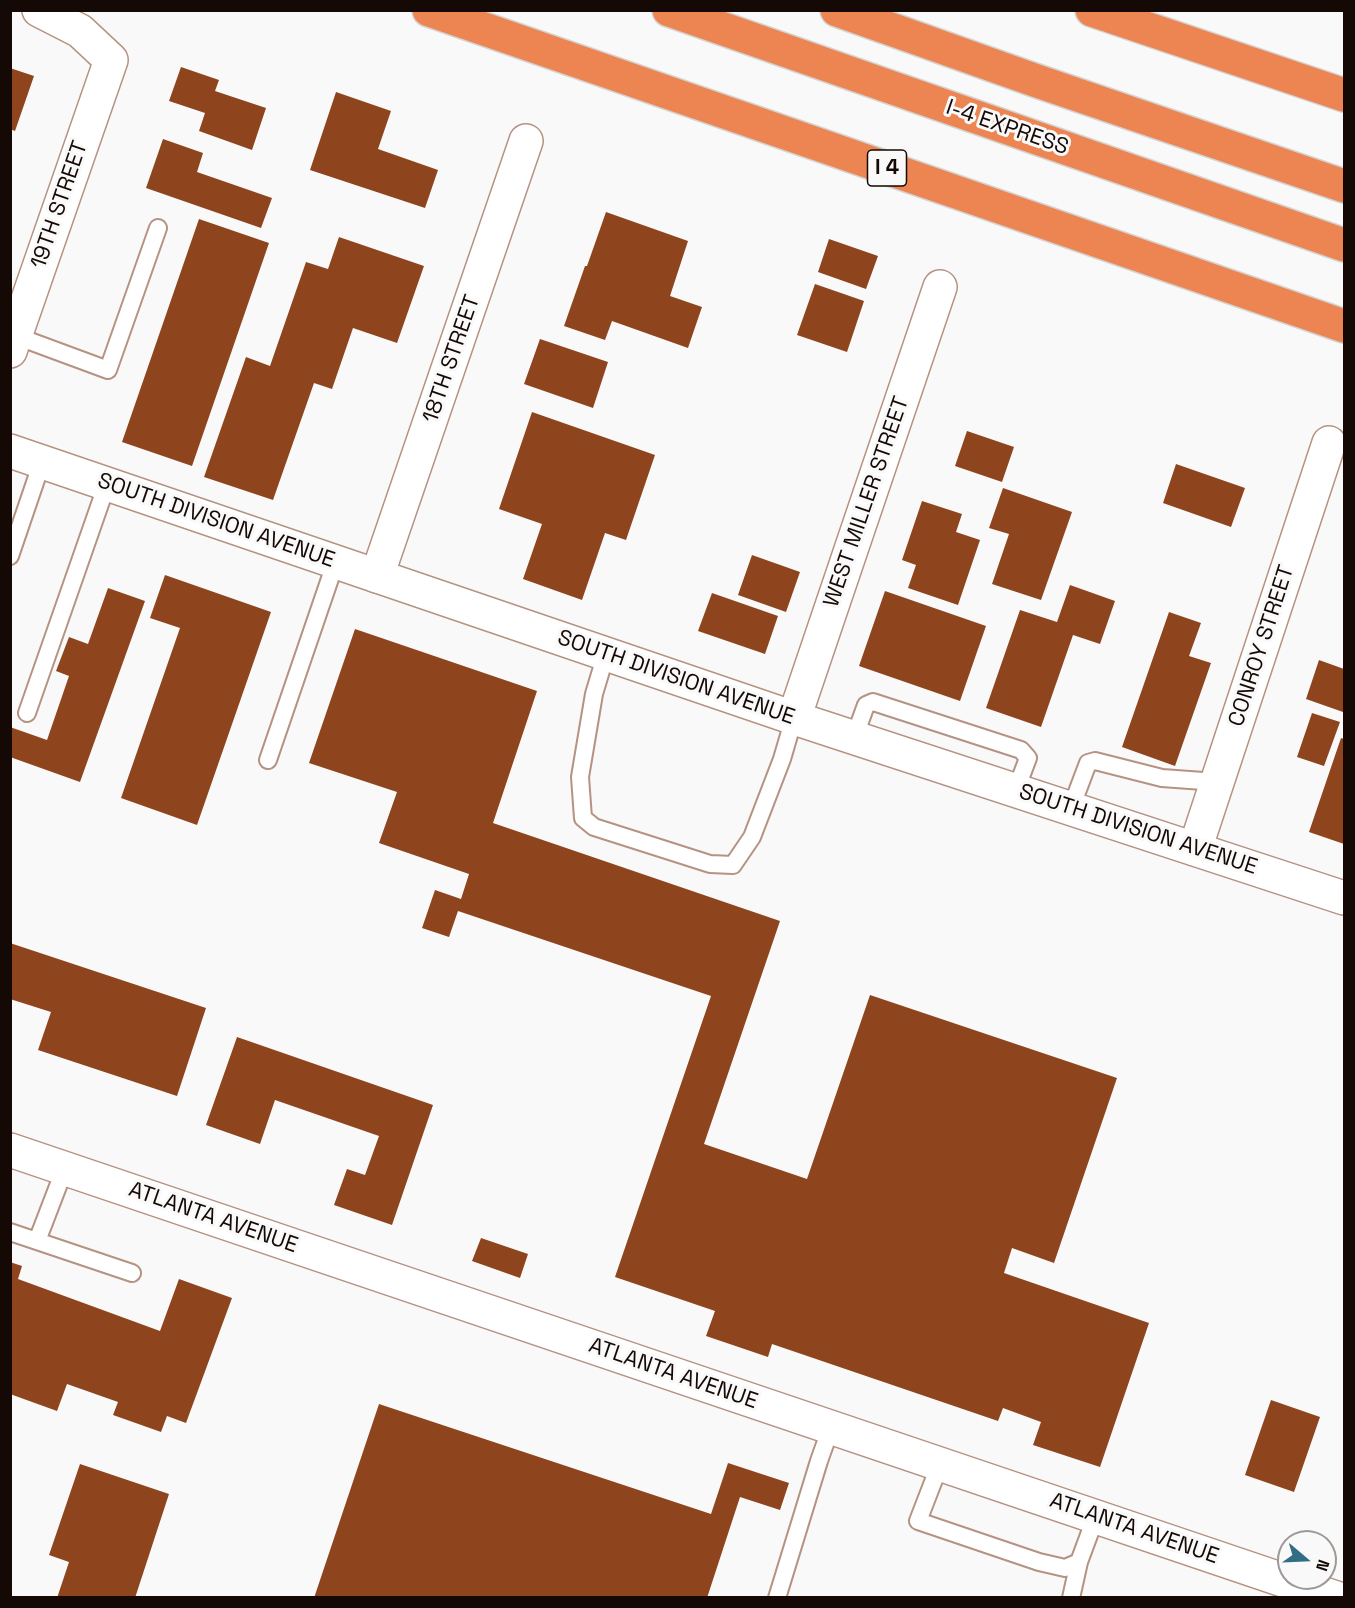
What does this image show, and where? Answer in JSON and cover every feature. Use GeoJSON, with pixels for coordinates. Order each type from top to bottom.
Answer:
{"type":"FeatureCollection","features":[{"type":"Feature","properties":{"kind":"highway","name":"I 4"},"geometry":{"type":"LineString","coordinates":[[429,10],[1344,326]]}},
{"type":"Feature","properties":{"kind":"highway","name":"I-4 EXPRESS"},"geometry":{"type":"LineString","coordinates":[[669,10],[1344,244]]}},
{"type":"Feature","properties":{"kind":"highway"},"geometry":{"type":"LineString","coordinates":[[837,10],[1344,186]]}},
{"type":"Feature","properties":{"kind":"highway"},"geometry":{"type":"LineString","coordinates":[[1092,10],[1344,94]]}},
{"type":"Feature","properties":{"kind":"street","name":"19TH STREET"},"geometry":{"type":"LineString","coordinates":[[13,343],[111,60],[80,32],[39,10]]}},
{"type":"Feature","properties":{"kind":"street","name":"18TH STREET"},"geometry":{"type":"LineString","coordinates":[[378,576],[526,141]]}},
{"type":"Feature","properties":{"kind":"street","name":"WEST MILLER STREET"},"geometry":{"type":"LineString","coordinates":[[794,718],[940,287]]}},
{"type":"Feature","properties":{"kind":"street","name":"CONROY STREET"},"geometry":{"type":"LineString","coordinates":[[1195,849],[1329,443]]}},
{"type":"Feature","properties":{"kind":"street","name":"SOUTH DIVISION AVENUE"},"geometry":{"type":"LineString","coordinates":[[10,451],[794,718],[1344,897]]}},
{"type":"Feature","properties":{"kind":"street","name":"ATLANTA AVENUE"},"geometry":{"type":"LineString","coordinates":[[10,1150],[1336,1598]]}},
{"type":"Feature","properties":{"kind":"lane"},"geometry":{"type":"LineString","coordinates":[[13,343],[108,370],[158,228]]}},
{"type":"Feature","properties":{"kind":"lane"},"geometry":{"type":"LineString","coordinates":[[10,556],[42,462]]}},
{"type":"Feature","properties":{"kind":"lane"},"geometry":{"type":"LineString","coordinates":[[27,713],[107,484]]}},
{"type":"Feature","properties":{"kind":"lane"},"geometry":{"type":"LineString","coordinates":[[268,760],[336,561]]}},
{"type":"Feature","properties":{"kind":"lane"},"geometry":{"type":"LineString","coordinates":[[606,654],[594,694],[580,777],[583,818],[594,827],[710,864],[733,865],[752,837],[782,759],[794,718]]}},
{"type":"Feature","properties":{"kind":"lane"},"geometry":{"type":"LineString","coordinates":[[1071,808],[1088,763],[1095,761],[1162,778],[1217,782]]}},
{"type":"Feature","properties":{"kind":"lane"},"geometry":{"type":"LineString","coordinates":[[37,1241],[64,1168]]}},
{"type":"Feature","properties":{"kind":"lane"},"geometry":{"type":"LineString","coordinates":[[10,1232],[132,1273]]}},
{"type":"Feature","properties":{"kind":"lane"},"geometry":{"type":"LineString","coordinates":[[777,1598],[831,1427]]}},
{"type":"Feature","properties":{"kind":"lane"},"geometry":{"type":"LineString","coordinates":[[940,1464],[918,1521],[1039,1562],[1065,1568],[1079,1562]]}},
{"type":"Feature","properties":{"kind":"lane"},"geometry":{"type":"LineString","coordinates":[[1071,1598],[1079,1562],[1096,1516]]}},
{"type":"Feature","properties":{"kind":"building"},"geometry":{"type":"Polygon","coordinates":[[[181,67],[219,80],[215,91],[266,108],[252,150],[199,131],[205,113],[169,101],[181,67]]]}},
{"type":"Feature","properties":{"kind":"building"},"geometry":{"type":"Polygon","coordinates":[[[10,68],[34,76],[15,131],[10,129],[10,68]]]}},
{"type":"Feature","properties":{"kind":"building"},"geometry":{"type":"Polygon","coordinates":[[[336,92],[391,111],[378,149],[438,170],[425,208],[310,170],[336,92]]]}},
{"type":"Feature","properties":{"kind":"building"},"geometry":{"type":"Polygon","coordinates":[[[163,139],[203,153],[197,172],[272,198],[261,228],[146,188],[163,139]]]}},
{"type":"Feature","properties":{"kind":"building"},"geometry":{"type":"Polygon","coordinates":[[[606,212],[688,241],[670,296],[702,307],[688,348],[612,321],[605,340],[564,326],[606,212]]]}},
{"type":"Feature","properties":{"kind":"building"},"geometry":{"type":"Polygon","coordinates":[[[199,219],[269,243],[192,466],[122,442],[199,219]]]}},
{"type":"Feature","properties":{"kind":"building"},"geometry":{"type":"Polygon","coordinates":[[[339,237],[424,266],[397,343],[353,328],[332,389],[314,383],[273,500],[204,477],[246,357],[270,366],[306,262],[328,269],[339,237]]]}},
{"type":"Feature","properties":{"kind":"building"},"geometry":{"type":"Polygon","coordinates":[[[829,239],[878,256],[866,289],[818,272],[829,239]]]}},
{"type":"Feature","properties":{"kind":"building"},"geometry":{"type":"Polygon","coordinates":[[[815,284],[864,301],[847,352],[797,335],[815,284]]]}},
{"type":"Feature","properties":{"kind":"building"},"geometry":{"type":"Polygon","coordinates":[[[540,339],[608,362],[593,408],[524,384],[540,339]]]}},
{"type":"Feature","properties":{"kind":"building"},"geometry":{"type":"Polygon","coordinates":[[[532,412],[655,455],[626,540],[605,533],[582,600],[523,579],[542,524],[499,509],[532,412]]]}},
{"type":"Feature","properties":{"kind":"building"},"geometry":{"type":"Polygon","coordinates":[[[967,431],[1014,447],[1002,482],[955,466],[967,431]]]}},
{"type":"Feature","properties":{"kind":"building"},"geometry":{"type":"Polygon","coordinates":[[[1176,464],[1245,488],[1231,527],[1163,503],[1176,464]]]}},
{"type":"Feature","properties":{"kind":"building"},"geometry":{"type":"Polygon","coordinates":[[[1003,488],[1072,512],[1041,600],[992,584],[1009,534],[989,528],[1003,488]]]}},
{"type":"Feature","properties":{"kind":"building"},"geometry":{"type":"Polygon","coordinates":[[[922,501],[962,514],[956,532],[980,540],[958,605],[908,588],[916,565],[902,560],[922,501]]]}},
{"type":"Feature","properties":{"kind":"building"},"geometry":{"type":"Polygon","coordinates":[[[752,555],[800,572],[786,612],[738,595],[752,555]]]}},
{"type":"Feature","properties":{"kind":"building"},"geometry":{"type":"Polygon","coordinates":[[[165,575],[271,612],[197,825],[121,798],[180,628],[150,618],[165,575]]]}},
{"type":"Feature","properties":{"kind":"building"},"geometry":{"type":"Polygon","coordinates":[[[1070,585],[1115,601],[1100,644],[1073,635],[1041,727],[986,708],[1020,610],[1057,622],[1070,585]]]}},
{"type":"Feature","properties":{"kind":"building"},"geometry":{"type":"Polygon","coordinates":[[[108,588],[145,601],[80,782],[10,757],[10,727],[47,740],[69,676],[56,671],[69,637],[88,644],[108,588]]]}},
{"type":"Feature","properties":{"kind":"building"},"geometry":{"type":"Polygon","coordinates":[[[885,591],[986,626],[960,701],[859,666],[885,591]]]}},
{"type":"Feature","properties":{"kind":"building"},"geometry":{"type":"Polygon","coordinates":[[[712,593],[778,616],[765,654],[698,631],[712,593]]]}},
{"type":"Feature","properties":{"kind":"building"},"geometry":{"type":"Polygon","coordinates":[[[1169,612],[1201,623],[1189,656],[1211,663],[1175,766],[1122,747],[1169,612]]]}},
{"type":"Feature","properties":{"kind":"building"},"geometry":{"type":"Polygon","coordinates":[[[355,629],[537,691],[493,823],[780,921],[704,1144],[807,1179],[870,995],[1117,1078],[1054,1263],[1012,1248],[1004,1273],[1149,1323],[1100,1467],[1033,1445],[1041,1422],[1003,1408],[998,1421],[772,1344],[768,1357],[706,1336],[715,1311],[615,1277],[711,996],[458,911],[449,937],[422,928],[435,890],[461,899],[469,874],[379,843],[397,792],[309,763],[355,629]]]}},
{"type":"Feature","properties":{"kind":"building"},"geometry":{"type":"Polygon","coordinates":[[[1319,660],[1344,669],[1343,712],[1306,699],[1319,660]]]}},
{"type":"Feature","properties":{"kind":"building"},"geometry":{"type":"Polygon","coordinates":[[[1312,713],[1340,722],[1324,766],[1297,757],[1312,713]]]}},
{"type":"Feature","properties":{"kind":"building"},"geometry":{"type":"Polygon","coordinates":[[[1341,738],[1344,739],[1344,844],[1309,832],[1341,738]]]}},
{"type":"Feature","properties":{"kind":"building"},"geometry":{"type":"Polygon","coordinates":[[[10,943],[206,1008],[177,1096],[38,1050],[51,1012],[10,999],[10,943]]]}},
{"type":"Feature","properties":{"kind":"building"},"geometry":{"type":"Polygon","coordinates":[[[237,1037],[433,1105],[392,1225],[334,1205],[347,1169],[365,1175],[379,1136],[275,1100],[260,1144],[206,1125],[237,1037]]]}},
{"type":"Feature","properties":{"kind":"building"},"geometry":{"type":"Polygon","coordinates":[[[481,1238],[528,1254],[520,1278],[472,1261],[481,1238]]]}},
{"type":"Feature","properties":{"kind":"building"},"geometry":{"type":"Polygon","coordinates":[[[10,1262],[22,1266],[18,1279],[160,1331],[179,1279],[232,1298],[186,1423],[167,1416],[161,1432],[113,1415],[118,1402],[67,1384],[57,1411],[10,1394],[10,1262]]]}},
{"type":"Feature","properties":{"kind":"building"},"geometry":{"type":"Polygon","coordinates":[[[1271,1400],[1320,1417],[1294,1492],[1245,1475],[1271,1400]]]}},
{"type":"Feature","properties":{"kind":"building"},"geometry":{"type":"Polygon","coordinates":[[[379,1404],[711,1514],[728,1463],[789,1483],[780,1510],[740,1497],[707,1598],[314,1598],[379,1404]]]}},
{"type":"Feature","properties":{"kind":"building"},"geometry":{"type":"Polygon","coordinates":[[[80,1464],[169,1494],[135,1598],[57,1598],[69,1562],[49,1555],[80,1464]]]}}]}
